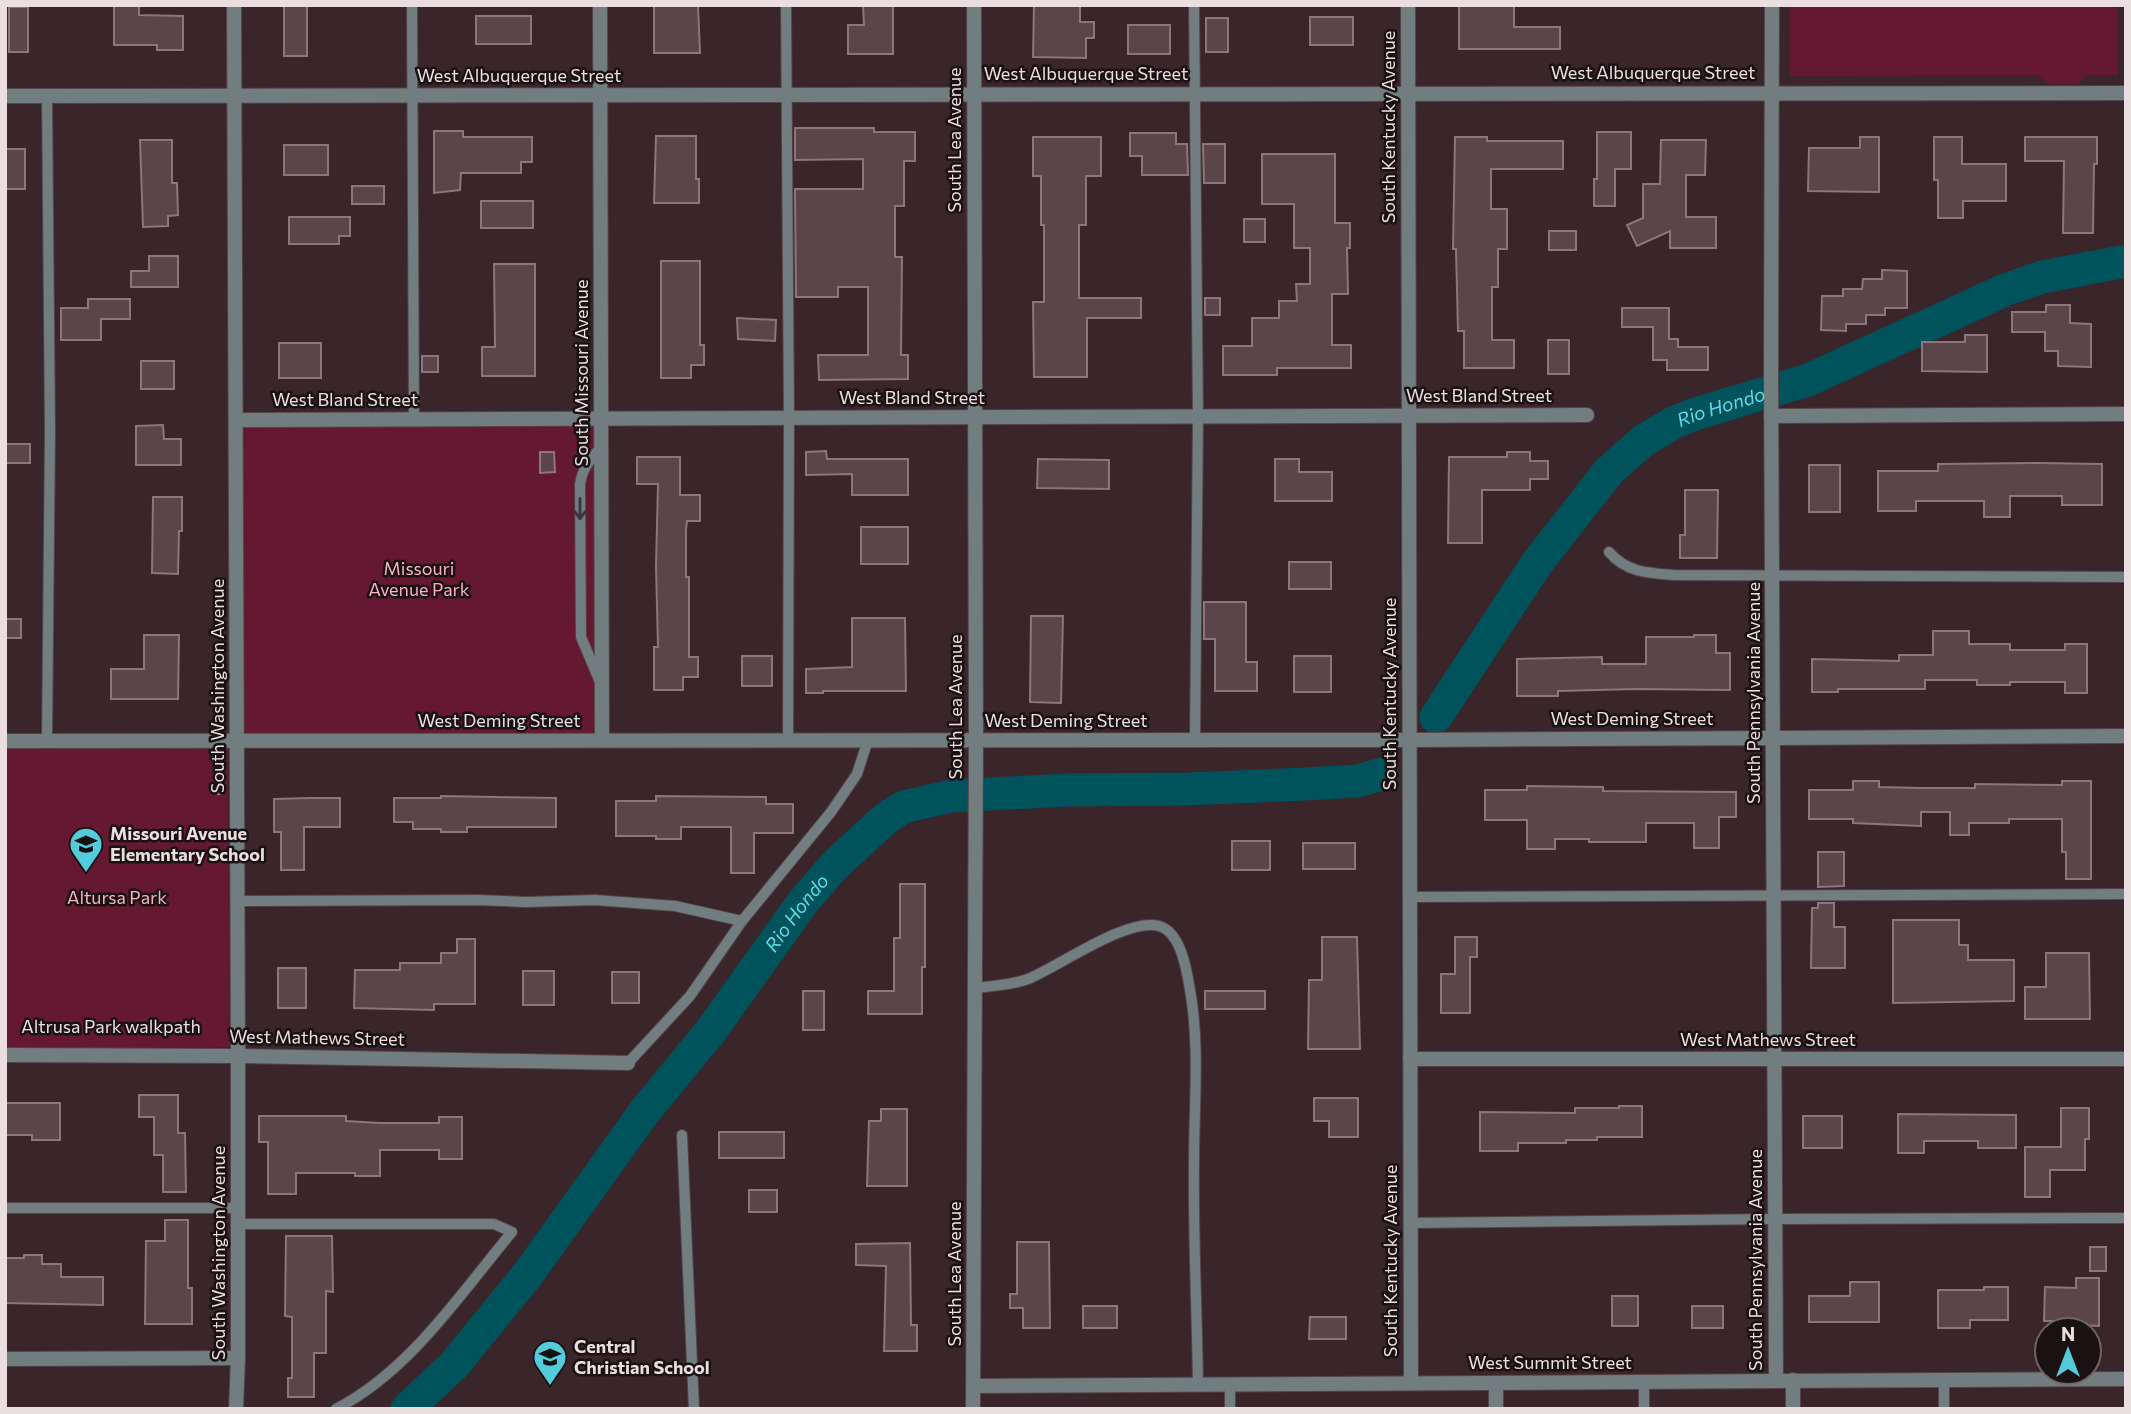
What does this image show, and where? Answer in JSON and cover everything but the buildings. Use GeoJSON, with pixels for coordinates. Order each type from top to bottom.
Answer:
{"type":"FeatureCollection","features":[{"type":"Feature","properties":{"kind":"street","name":"South Washington Avenue"},"geometry":{"type":"LineString","coordinates":[[234,5],[239,1056],[239,1358],[236,1409]]}},
{"type":"Feature","properties":{"kind":"street","name":"South Missouri Avenue"},"geometry":{"type":"LineString","coordinates":[[600,5],[602,740]]}},
{"type":"Feature","properties":{"kind":"street","name":"South Lea Avenue"},"geometry":{"type":"LineString","coordinates":[[973,1409],[976,740],[974,5]]}},
{"type":"Feature","properties":{"kind":"street","name":"South Kentucky Avenue"},"geometry":{"type":"LineString","coordinates":[[1408,5],[1410,1383]]}},
{"type":"Feature","properties":{"kind":"street","name":"South Pennsylvania Avenue"},"geometry":{"type":"LineString","coordinates":[[1772,5],[1770,376],[1776,1381]]}},
{"type":"Feature","properties":{"kind":"street","name":"West Albuquerque Street"},"geometry":{"type":"LineString","coordinates":[[5,96],[2126,93]]}},
{"type":"Feature","properties":{"kind":"street"},"geometry":{"type":"LineString","coordinates":[[1771,416],[2126,414]]}},
{"type":"Feature","properties":{"kind":"street","name":"West Bland Street"},"geometry":{"type":"LineString","coordinates":[[237,420],[1587,415]]}},
{"type":"Feature","properties":{"kind":"street","name":"West Deming Street"},"geometry":{"type":"LineString","coordinates":[[5,741],[1409,740],[2126,736]]}},
{"type":"Feature","properties":{"kind":"street","name":"West Mathews Street"},"geometry":{"type":"LineString","coordinates":[[5,1055],[628,1063]]}},
{"type":"Feature","properties":{"kind":"street","name":"West Mathews Street"},"geometry":{"type":"LineString","coordinates":[[1410,1059],[2126,1059]]}},
{"type":"Feature","properties":{"kind":"street"},"geometry":{"type":"LineString","coordinates":[[5,1359],[239,1358]]}},
{"type":"Feature","properties":{"kind":"street","name":"West Summit Street"},"geometry":{"type":"LineString","coordinates":[[974,1387],[2126,1379]]}},
{"type":"Feature","properties":{"kind":"street"},"geometry":{"type":"LineString","coordinates":[[1793,1380],[1793,1409]]}},
{"type":"Feature","properties":{"kind":"street"},"geometry":{"type":"LineString","coordinates":[[1496,1383],[1496,1409]]}},
{"type":"Feature","properties":{"kind":"lane"},"geometry":{"type":"LineString","coordinates":[[412,5],[414,419]]}},
{"type":"Feature","properties":{"kind":"lane"},"geometry":{"type":"LineString","coordinates":[[786,5],[788,740]]}},
{"type":"Feature","properties":{"kind":"lane"},"geometry":{"type":"LineString","coordinates":[[1194,5],[1198,416],[1195,740]]}},
{"type":"Feature","properties":{"kind":"lane"},"geometry":{"type":"LineString","coordinates":[[47,96],[50,501],[47,740]]}},
{"type":"Feature","properties":{"kind":"lane"},"geometry":{"type":"LineString","coordinates":[[601,447],[581,473],[580,498],[581,637],[602,686]]}},
{"type":"Feature","properties":{"kind":"lane"},"geometry":{"type":"LineString","coordinates":[[1609,552],[1618,563],[1630,570],[1648,573],[1772,577],[2126,577]]}},
{"type":"Feature","properties":{"kind":"lane"},"geometry":{"type":"LineString","coordinates":[[628,1063],[690,996],[742,921],[837,802],[857,774],[868,740]]}},
{"type":"Feature","properties":{"kind":"lane"},"geometry":{"type":"LineString","coordinates":[[1409,897],[2126,894]]}},
{"type":"Feature","properties":{"kind":"lane"},"geometry":{"type":"LineString","coordinates":[[238,901],[595,900],[675,905],[742,921]]}},
{"type":"Feature","properties":{"kind":"lane"},"geometry":{"type":"LineString","coordinates":[[975,988],[1028,979],[1101,940],[1150,925],[1161,926],[1175,939],[1184,966],[1193,1015],[1198,1385]]}},
{"type":"Feature","properties":{"kind":"lane"},"geometry":{"type":"LineString","coordinates":[[682,1135],[694,1409]]}},
{"type":"Feature","properties":{"kind":"lane"},"geometry":{"type":"LineString","coordinates":[[5,1208],[239,1208]]}},
{"type":"Feature","properties":{"kind":"lane"},"geometry":{"type":"LineString","coordinates":[[1410,1223],[2126,1218]]}},
{"type":"Feature","properties":{"kind":"lane"},"geometry":{"type":"LineString","coordinates":[[239,1224],[494,1224],[512,1232],[418,1344],[379,1381],[337,1409]]}},
{"type":"Feature","properties":{"kind":"lane"},"geometry":{"type":"LineString","coordinates":[[1944,1380],[1944,1409]]}},
{"type":"Feature","properties":{"kind":"lane"},"geometry":{"type":"LineString","coordinates":[[1644,1381],[1644,1409]]}},
{"type":"Feature","properties":{"kind":"lane"},"geometry":{"type":"LineString","coordinates":[[1230,1384],[1230,1409]]}},
{"type":"Feature","properties":{"kind":"path"},"geometry":{"type":"LineString","coordinates":[[218,755],[219,796]]}},
{"type":"Feature","properties":{"kind":"green space"},"geometry":{"type":"Polygon","coordinates":[[[1790,5],[2118,5],[2118,75],[2088,75],[2078,83],[2062,84],[2048,83],[2037,75],[1790,76],[1790,5]]]}},
{"type":"Feature","properties":{"kind":"green space","name":"Missouri Avenue Park"},"geometry":{"type":"Polygon","coordinates":[[[601,419],[602,740],[237,740],[237,420],[601,419]]]}},
{"type":"Feature","properties":{"kind":"green space","name":"Altursa Park"},"geometry":{"type":"Polygon","coordinates":[[[228,748],[229,1047],[5,1048],[5,749],[228,748]]]}},
{"type":"Feature","properties":{"kind":"waterway","name":"Rio Hondo"},"geometry":{"type":"LineString","coordinates":[[1436,717],[1537,563],[1609,471],[1643,441],[1673,423],[1695,414],[1808,380],[2005,290],[2042,277],[2126,261]]}},
{"type":"Feature","properties":{"kind":"waterway","name":"Rio Hondo"},"geometry":{"type":"LineString","coordinates":[[407,1409],[454,1365],[528,1274],[645,1111],[710,1032],[803,902],[834,866],[885,819],[903,807],[951,796],[1305,784],[1358,781],[1382,774]]}},
{"type":"Feature","properties":{"kind":"place","name":"Missouri Avenue Elementary School"},"geometry":{"type":"Point","coordinates":[86,874]}},
{"type":"Feature","properties":{"kind":"place","name":"Central Christian School"},"geometry":{"type":"Point","coordinates":[550,1387]}}]}
